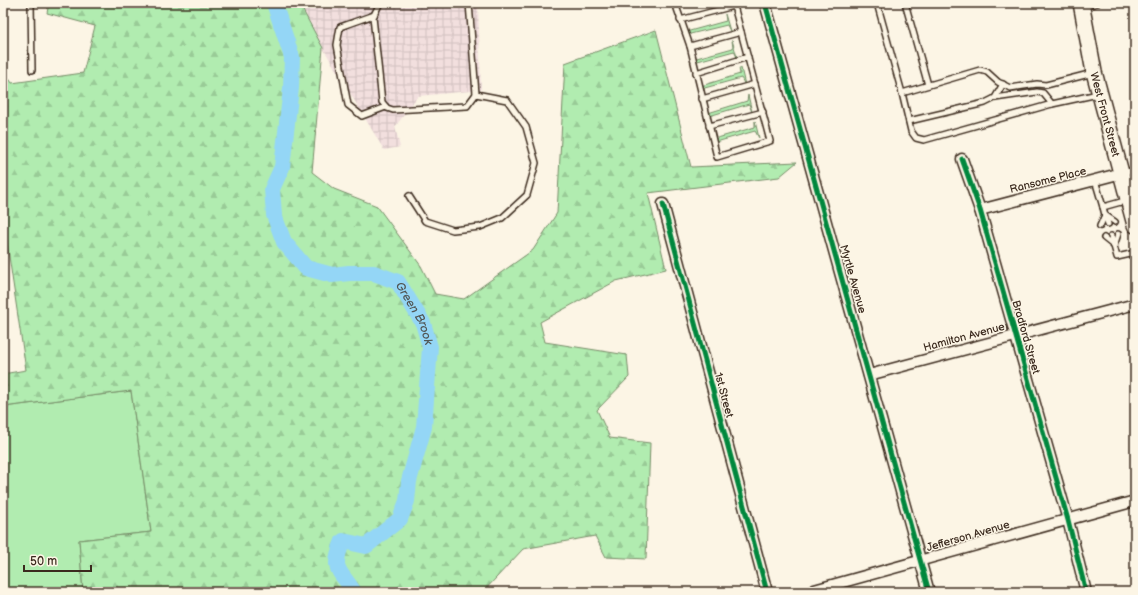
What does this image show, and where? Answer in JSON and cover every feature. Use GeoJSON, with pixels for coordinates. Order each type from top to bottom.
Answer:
{"type":"FeatureCollection","features":[{"type":"Feature","properties":{"kind":"main road","name":"West Front Street"},"geometry":{"type":"LineString","coordinates":[[1081,5],[1094,72],[1128,172],[1128,200],[1135,225]]}},
{"type":"Feature","properties":{"kind":"street","name":"Myrtle Avenue"},"geometry":{"type":"LineString","coordinates":[[765,3],[921,561],[928,592]]}},
{"type":"Feature","properties":{"kind":"street","name":"Bradford Street"},"geometry":{"type":"LineString","coordinates":[[962,159],[980,210],[1068,520],[1086,592]]}},
{"type":"Feature","properties":{"kind":"street","name":"Ransome Place"},"geometry":{"type":"LineString","coordinates":[[980,210],[1128,172]]}},
{"type":"Feature","properties":{"kind":"street","name":"1st Street"},"geometry":{"type":"LineString","coordinates":[[663,204],[767,592]]}},
{"type":"Feature","properties":{"kind":"street","name":"Hamilton Avenue"},"geometry":{"type":"LineString","coordinates":[[869,375],[1135,304]]}},
{"type":"Feature","properties":{"kind":"street","name":"Jefferson Avenue"},"geometry":{"type":"LineString","coordinates":[[807,592],[1135,501]]}},
{"type":"Feature","properties":{"kind":"lane"},"geometry":{"type":"LineString","coordinates":[[31,3],[32,70]]}},
{"type":"Feature","properties":{"kind":"lane"},"geometry":{"type":"LineString","coordinates":[[380,3],[374,15],[382,102],[386,107],[393,110],[467,106],[476,94],[469,3]]}},
{"type":"Feature","properties":{"kind":"lane"},"geometry":{"type":"LineString","coordinates":[[674,3],[680,20],[690,46],[717,157],[770,141],[734,6],[680,20]]}},
{"type":"Feature","properties":{"kind":"lane"},"geometry":{"type":"LineString","coordinates":[[877,3],[911,131],[916,138],[924,140],[1052,104],[1101,93]]}},
{"type":"Feature","properties":{"kind":"lane"},"geometry":{"type":"LineString","coordinates":[[905,3],[928,85]]}},
{"type":"Feature","properties":{"kind":"lane"},"geometry":{"type":"LineString","coordinates":[[1081,5],[1097,3]]}},
{"type":"Feature","properties":{"kind":"lane"},"geometry":{"type":"LineString","coordinates":[[374,15],[340,27],[337,45],[348,105],[362,116],[386,107]]}},
{"type":"Feature","properties":{"kind":"lane"},"geometry":{"type":"LineString","coordinates":[[690,46],[741,32]]}},
{"type":"Feature","properties":{"kind":"lane"},"geometry":{"type":"LineString","coordinates":[[696,72],[748,57]]}},
{"type":"Feature","properties":{"kind":"lane"},"geometry":{"type":"LineString","coordinates":[[902,93],[980,70],[987,72],[1010,88],[1037,84],[1046,85],[1094,72]]}},
{"type":"Feature","properties":{"kind":"lane"},"geometry":{"type":"LineString","coordinates":[[702,99],[755,84]]}},
{"type":"Feature","properties":{"kind":"lane"},"geometry":{"type":"LineString","coordinates":[[995,98],[1003,84]]}},
{"type":"Feature","properties":{"kind":"lane"},"geometry":{"type":"LineString","coordinates":[[909,121],[985,103],[995,98],[1036,92],[1043,94],[1052,104]]}},
{"type":"Feature","properties":{"kind":"lane"},"geometry":{"type":"LineString","coordinates":[[410,196],[425,220],[453,230],[480,227],[502,218],[526,196],[536,163],[526,126],[507,100],[476,94]]}},
{"type":"Feature","properties":{"kind":"lane"},"geometry":{"type":"LineString","coordinates":[[709,126],[763,112]]}},
{"type":"Feature","properties":{"kind":"lane"},"geometry":{"type":"LineString","coordinates":[[1095,180],[1108,224]]}},
{"type":"Feature","properties":{"kind":"lane"},"geometry":{"type":"LineString","coordinates":[[1103,208],[1128,200]]}},
{"type":"Feature","properties":{"kind":"lane"},"geometry":{"type":"LineString","coordinates":[[1105,215],[1115,222]]}},
{"type":"Feature","properties":{"kind":"lane"},"geometry":{"type":"LineString","coordinates":[[1100,226],[1105,215]]}},
{"type":"Feature","properties":{"kind":"lane"},"geometry":{"type":"LineString","coordinates":[[1114,246],[1118,234]]}},
{"type":"Feature","properties":{"kind":"lane"},"geometry":{"type":"LineString","coordinates":[[1111,236],[1117,257],[1135,253]]}},
{"type":"Feature","properties":{"kind":"lane"},"geometry":{"type":"LineString","coordinates":[[1104,238],[1114,246]]}},
{"type":"Feature","properties":{"kind":"shaded area"},"geometry":{"type":"Polygon","coordinates":[[[299,3],[478,3],[481,90],[418,96],[395,127],[400,147],[384,150],[323,48],[299,3]]]}},
{"type":"Feature","properties":{"kind":"green space"},"geometry":{"type":"Polygon","coordinates":[[[49,3],[299,3],[323,48],[312,172],[334,189],[377,206],[421,266],[435,294],[464,299],[533,250],[557,213],[565,63],[656,30],[691,167],[797,162],[779,177],[648,193],[666,269],[616,281],[540,322],[545,342],[627,355],[629,377],[597,410],[610,438],[650,443],[646,559],[606,557],[595,536],[523,549],[483,592],[83,592],[79,540],[151,532],[131,391],[3,407],[3,374],[26,370],[3,216],[3,70],[12,83],[83,73],[95,26],[47,13],[49,3]]]}},
{"type":"Feature","properties":{"kind":"green space"},"geometry":{"type":"Polygon","coordinates":[[[725,14],[730,31],[727,25],[686,35],[686,32],[726,21],[725,14]]]}},
{"type":"Feature","properties":{"kind":"green space"},"geometry":{"type":"Polygon","coordinates":[[[732,40],[737,57],[734,51],[694,62],[693,59],[733,48],[732,40]]]}},
{"type":"Feature","properties":{"kind":"green space"},"geometry":{"type":"Polygon","coordinates":[[[739,68],[741,68],[745,85],[741,78],[701,89],[701,86],[740,74],[739,68]]]}},
{"type":"Feature","properties":{"kind":"green space"},"geometry":{"type":"Polygon","coordinates":[[[748,95],[752,112],[749,104],[709,116],[708,113],[747,101],[748,95]]]}},
{"type":"Feature","properties":{"kind":"green space"},"geometry":{"type":"Polygon","coordinates":[[[755,121],[759,138],[755,131],[716,142],[714,139],[755,127],[755,121]]]}},
{"type":"Feature","properties":{"kind":"green space"},"geometry":{"type":"Polygon","coordinates":[[[131,391],[151,532],[79,540],[83,592],[3,592],[3,407],[131,391]]]}},
{"type":"Feature","properties":{"kind":"waterway","name":"Green Brook"},"geometry":{"type":"LineString","coordinates":[[274,3],[292,57],[291,88],[282,167],[272,189],[274,215],[284,242],[306,268],[332,275],[374,273],[398,282],[423,323],[430,347],[424,427],[409,481],[407,501],[400,519],[366,546],[343,541],[339,551],[337,558],[338,569],[354,592]]}},
{"type":"Feature","properties":{"kind":"cycle path"},"geometry":{"type":"LineString","coordinates":[[765,3],[929,592]]}},
{"type":"Feature","properties":{"kind":"cycle path"},"geometry":{"type":"LineString","coordinates":[[962,159],[980,210],[1068,520],[1086,592]]}},
{"type":"Feature","properties":{"kind":"cycle path"},"geometry":{"type":"LineString","coordinates":[[663,204],[767,592]]}}]}
